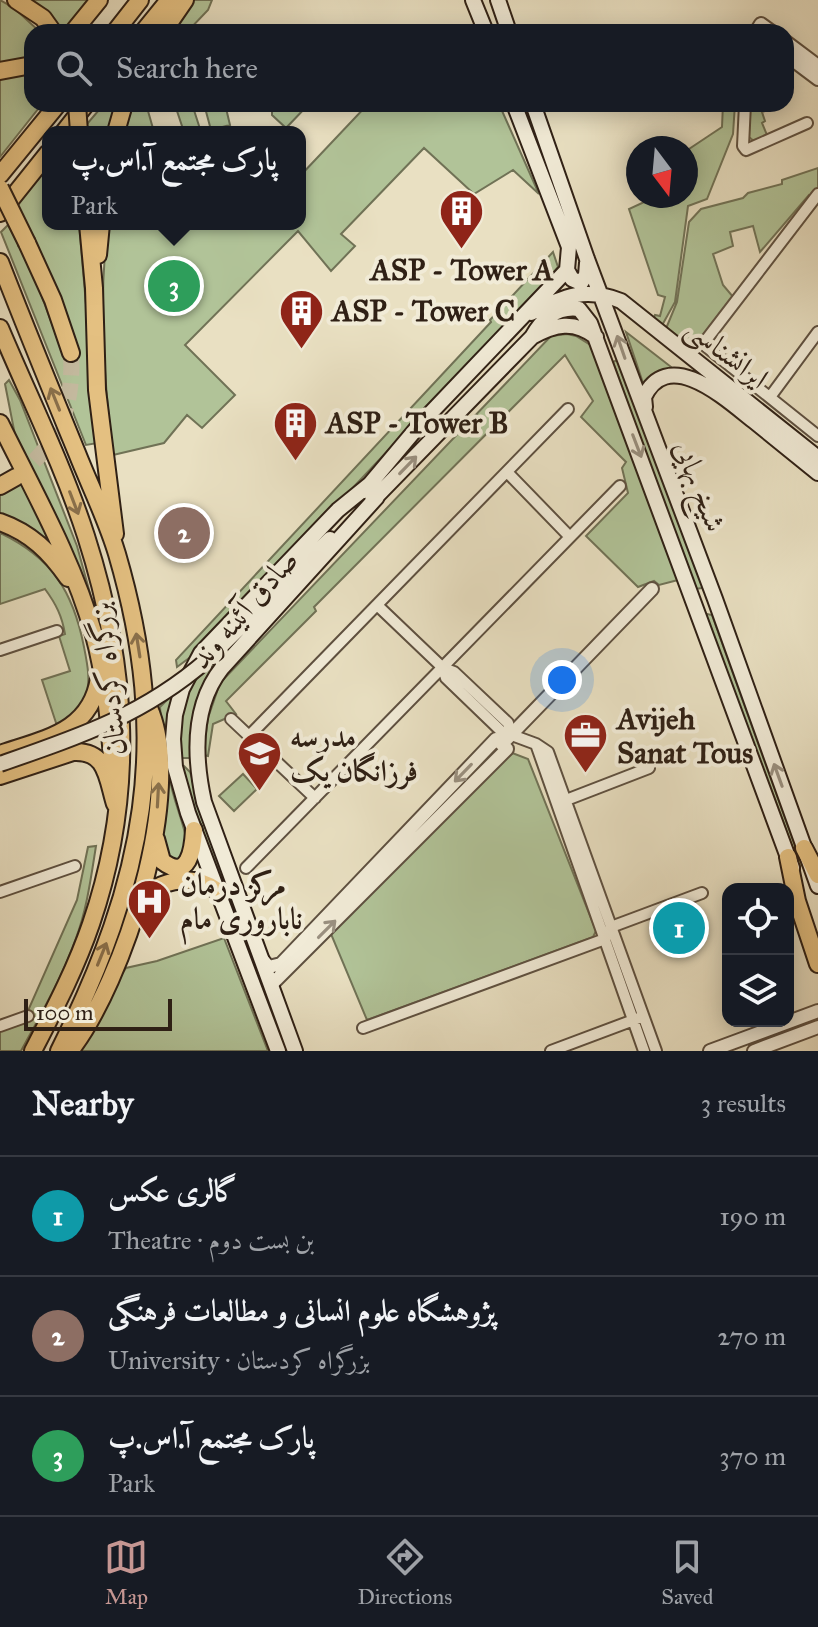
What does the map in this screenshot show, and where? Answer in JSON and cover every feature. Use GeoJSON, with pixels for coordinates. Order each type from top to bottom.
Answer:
{"type":"FeatureCollection","features":[{"type":"Feature","properties":{"kind":"highway"},"geometry":{"type":"LineString","coordinates":[[16,0],[47,24]]}},
{"type":"Feature","properties":{"kind":"highway"},"geometry":{"type":"LineString","coordinates":[[80,24],[99,0]]}},
{"type":"Feature","properties":{"kind":"highway"},"geometry":{"type":"LineString","coordinates":[[121,24],[140,0]]}},
{"type":"Feature","properties":{"kind":"highway"},"geometry":{"type":"LineString","coordinates":[[150,24],[169,0]]}},
{"type":"Feature","properties":{"kind":"highway"},"geometry":{"type":"LineString","coordinates":[[168,24],[185,0]]}},
{"type":"Feature","properties":{"kind":"highway"},"geometry":{"type":"LineString","coordinates":[[0,71],[24,66]]}},
{"type":"Feature","properties":{"kind":"highway"},"geometry":{"type":"LineString","coordinates":[[0,175],[51,112]]}},
{"type":"Feature","properties":{"kind":"highway"},"geometry":{"type":"LineString","coordinates":[[0,213],[42,160]]}},
{"type":"Feature","properties":{"kind":"highway"},"geometry":{"type":"LineString","coordinates":[[0,188],[53,300],[71,353]]}},
{"type":"Feature","properties":{"kind":"highway"},"geometry":{"type":"LineString","coordinates":[[89,230],[97,390],[117,551]]}},
{"type":"Feature","properties":{"kind":"highway"},"geometry":{"type":"LineString","coordinates":[[94,288],[100,230]]}},
{"type":"Feature","properties":{"kind":"highway","name":"بزرگراه کردستان"},"geometry":{"type":"LineString","coordinates":[[0,262],[117,551],[134,623],[144,697],[147,757],[142,810],[130,870],[101,958],[59,1051]]}},
{"type":"Feature","properties":{"kind":"highway","name":"بزرگراه کردستان"},"geometry":{"type":"LineString","coordinates":[[0,328],[75,505],[102,589],[116,651],[121,696],[123,765],[112,852],[90,927],[33,1051]]}},
{"type":"Feature","properties":{"kind":"highway"},"geometry":{"type":"LineString","coordinates":[[0,423],[67,558],[83,601],[106,690],[118,814]]}},
{"type":"Feature","properties":{"kind":"highway"},"geometry":{"type":"LineString","coordinates":[[0,486],[16,477]]}},
{"type":"Feature","properties":{"kind":"highway"},"geometry":{"type":"LineString","coordinates":[[0,522],[28,535],[44,547],[83,601]]}},
{"type":"Feature","properties":{"kind":"highway"},"geometry":{"type":"LineString","coordinates":[[0,754],[77,722],[91,706],[101,665]]}},
{"type":"Feature","properties":{"kind":"highway"},"geometry":{"type":"LineString","coordinates":[[70,1051],[87,1025],[114,969],[137,908],[155,832],[159,752],[157,726],[144,697]]}},
{"type":"Feature","properties":{"kind":"highway"},"geometry":{"type":"LineString","coordinates":[[67,728],[78,739],[73,752]]}},
{"type":"Feature","properties":{"kind":"highway"},"geometry":{"type":"LineString","coordinates":[[0,776],[73,752],[85,751],[100,760],[118,814]]}},
{"type":"Feature","properties":{"kind":"highway"},"geometry":{"type":"LineString","coordinates":[[155,832],[162,861],[180,867],[191,857],[194,830]]}},
{"type":"Feature","properties":{"kind":"highway"},"geometry":{"type":"LineString","coordinates":[[804,848],[818,875]]}},
{"type":"Feature","properties":{"kind":"highway"},"geometry":{"type":"LineString","coordinates":[[788,857],[797,901],[818,964]]}},
{"type":"Feature","properties":{"kind":"highway"},"geometry":{"type":"LineString","coordinates":[[137,908],[149,893],[186,879],[204,882],[216,890]]}},
{"type":"Feature","properties":{"kind":"main road"},"geometry":{"type":"LineString","coordinates":[[473,0],[483,24]]}},
{"type":"Feature","properties":{"kind":"main road"},"geometry":{"type":"LineString","coordinates":[[498,0],[506,24]]}},
{"type":"Feature","properties":{"kind":"main road"},"geometry":{"type":"LineString","coordinates":[[517,112],[569,247],[567,270],[572,279],[581,283],[586,275],[587,259]]}},
{"type":"Feature","properties":{"kind":"main road","name":"شیخ بهایی"},"geometry":{"type":"LineString","coordinates":[[536,112],[818,886]]}},
{"type":"Feature","properties":{"kind":"main road","name":"صادق آئینه وند"},"geometry":{"type":"LineString","coordinates":[[295,1051],[204,802],[198,775],[200,718],[210,684],[374,491],[422,422],[567,270]]}},
{"type":"Feature","properties":{"kind":"main road"},"geometry":{"type":"LineString","coordinates":[[522,317],[570,296],[602,293],[595,310],[611,368],[610,376]]}},
{"type":"Feature","properties":{"kind":"main road","name":"ایرانشناسی"},"geometry":{"type":"LineString","coordinates":[[602,293],[621,301],[818,458]]}},
{"type":"Feature","properties":{"kind":"main road","name":"صادق آئینه وند"},"geometry":{"type":"LineString","coordinates":[[204,656],[310,557],[374,491],[436,436],[532,337],[562,324],[578,326],[598,342]]}},
{"type":"Feature","properties":{"kind":"main road","name":"شیخ بهایی"},"geometry":{"type":"LineString","coordinates":[[598,342],[818,940]]}},
{"type":"Feature","properties":{"kind":"main road","name":"ایرانشناسی"},"geometry":{"type":"LineString","coordinates":[[645,415],[644,397],[657,379],[676,375],[701,383],[717,392],[818,473]]}},
{"type":"Feature","properties":{"kind":"main road"},"geometry":{"type":"LineString","coordinates":[[422,422],[436,436]]}},
{"type":"Feature","properties":{"kind":"main road","name":"صادق آئینه وند"},"geometry":{"type":"LineString","coordinates":[[204,656],[338,510],[374,491]]}},
{"type":"Feature","properties":{"kind":"main road"},"geometry":{"type":"LineString","coordinates":[[697,606],[715,599]]}},
{"type":"Feature","properties":{"kind":"main road"},"geometry":{"type":"LineString","coordinates":[[0,764],[129,714],[165,693],[204,656]]}},
{"type":"Feature","properties":{"kind":"main road"},"geometry":{"type":"LineString","coordinates":[[204,656],[182,689],[175,715],[173,739],[177,778],[278,1051]]}},
{"type":"Feature","properties":{"kind":"main road"},"geometry":{"type":"LineString","coordinates":[[177,778],[178,767],[187,763],[198,775]]}},
{"type":"Feature","properties":{"kind":"street"},"geometry":{"type":"LineString","coordinates":[[794,48],[818,66]]}},
{"type":"Feature","properties":{"kind":"street"},"geometry":{"type":"LineString","coordinates":[[794,61],[818,79]]}},
{"type":"Feature","properties":{"kind":"street"},"geometry":{"type":"LineString","coordinates":[[745,112],[743,146],[746,150],[807,123]]}},
{"type":"Feature","properties":{"kind":"street"},"geometry":{"type":"LineString","coordinates":[[818,194],[703,344],[818,436]]}},
{"type":"Feature","properties":{"kind":"street"},"geometry":{"type":"LineString","coordinates":[[770,397],[818,332]]}},
{"type":"Feature","properties":{"kind":"street"},"geometry":{"type":"LineString","coordinates":[[250,735],[568,409]]}},
{"type":"Feature","properties":{"kind":"street"},"geometry":{"type":"LineString","coordinates":[[507,472],[570,537]]}},
{"type":"Feature","properties":{"kind":"street"},"geometry":{"type":"LineString","coordinates":[[246,868],[620,486]]}},
{"type":"Feature","properties":{"kind":"street"},"geometry":{"type":"LineString","coordinates":[[502,744],[652,589]]}},
{"type":"Feature","properties":{"kind":"street"},"geometry":{"type":"LineString","coordinates":[[377,605],[443,668],[454,672],[508,723],[512,735]]}},
{"type":"Feature","properties":{"kind":"street"},"geometry":{"type":"LineString","coordinates":[[0,650],[57,631]]}},
{"type":"Feature","properties":{"kind":"street"},"geometry":{"type":"LineString","coordinates":[[231,719],[315,798]]}},
{"type":"Feature","properties":{"kind":"street"},"geometry":{"type":"LineString","coordinates":[[512,735],[548,752],[605,939],[638,1018],[656,1051]]}},
{"type":"Feature","properties":{"kind":"street"},"geometry":{"type":"LineString","coordinates":[[261,956],[269,967],[281,964],[496,739],[507,749],[272,984]]}},
{"type":"Feature","properties":{"kind":"street"},"geometry":{"type":"LineString","coordinates":[[561,802],[649,768]]}},
{"type":"Feature","properties":{"kind":"street"},"geometry":{"type":"LineString","coordinates":[[561,802],[611,927],[638,1018],[644,1051]]}},
{"type":"Feature","properties":{"kind":"street"},"geometry":{"type":"LineString","coordinates":[[0,892],[75,866]]}},
{"type":"Feature","properties":{"kind":"street"},"geometry":{"type":"LineString","coordinates":[[363,1028],[605,939],[611,927],[702,893]]}},
{"type":"Feature","properties":{"kind":"street"},"geometry":{"type":"LineString","coordinates":[[710,1051],[818,1011]]}},
{"type":"Feature","properties":{"kind":"street"},"geometry":{"type":"LineString","coordinates":[[0,1026],[28,1016]]}},
{"type":"Feature","properties":{"kind":"street"},"geometry":{"type":"LineString","coordinates":[[551,1051],[638,1018]]}},
{"type":"Feature","properties":{"kind":"street"},"geometry":{"type":"LineString","coordinates":[[754,1051],[818,1027]]}},
{"type":"Feature","properties":{"kind":"street"},"geometry":{"type":"LineString","coordinates":[[765,1030],[770,1045]]}},
{"type":"Feature","properties":{"kind":"green space"},"geometry":{"type":"Polygon","coordinates":[[[0,0],[31,24],[24,24],[24,62],[0,66],[0,0]]]}},
{"type":"Feature","properties":{"kind":"green space"},"geometry":{"type":"Polygon","coordinates":[[[31,0],[94,0],[75,24],[55,24],[31,0]]]}},
{"type":"Feature","properties":{"kind":"green space"},"geometry":{"type":"Polygon","coordinates":[[[191,0],[212,0],[208,10],[195,24],[177,24],[191,0]]]}},
{"type":"Feature","properties":{"kind":"green space"},"geometry":{"type":"Polygon","coordinates":[[[24,72],[24,112],[36,112],[0,157],[0,77],[24,72]]]}},
{"type":"Feature","properties":{"kind":"green space"},"geometry":{"type":"Polygon","coordinates":[[[97,112],[117,112],[113,126],[87,124],[97,112]]]}},
{"type":"Feature","properties":{"kind":"green space"},"geometry":{"type":"Polygon","coordinates":[[[131,112],[148,112],[152,126],[125,126],[131,112]]]}},
{"type":"Feature","properties":{"kind":"green space"},"geometry":{"type":"Polygon","coordinates":[[[177,112],[195,112],[199,126],[182,126],[177,112]]]}},
{"type":"Feature","properties":{"kind":"green space"},"geometry":{"type":"Polygon","coordinates":[[[206,112],[227,112],[230,125],[210,126],[206,112]]]}},
{"type":"Feature","properties":{"kind":"green space"},"geometry":{"type":"Polygon","coordinates":[[[272,112],[301,112],[288,126],[272,112]]]}},
{"type":"Feature","properties":{"kind":"green space"},"geometry":{"type":"Polygon","coordinates":[[[360,112],[503,112],[539,194],[513,170],[474,194],[424,148],[341,234],[355,246],[331,271],[298,231],[185,345],[235,395],[202,428],[187,415],[164,443],[113,455],[103,340],[107,230],[306,230],[306,170],[360,112]]]}},
{"type":"Feature","properties":{"kind":"green space"},"geometry":{"type":"Polygon","coordinates":[[[723,112],[734,112],[733,134],[707,199],[698,202],[698,143],[722,127],[723,112]]]}},
{"type":"Feature","properties":{"kind":"green space"},"geometry":{"type":"Polygon","coordinates":[[[750,112],[762,112],[767,135],[755,142],[749,137],[750,112]]]}},
{"type":"Feature","properties":{"kind":"green space"},"geometry":{"type":"Polygon","coordinates":[[[818,168],[818,199],[809,195],[760,252],[753,226],[730,232],[733,246],[713,254],[723,285],[734,298],[691,352],[665,331],[677,302],[689,222],[701,209],[743,198],[748,193],[782,184],[782,180],[818,168]]]}},
{"type":"Feature","properties":{"kind":"green space"},"geometry":{"type":"Polygon","coordinates":[[[42,172],[42,230],[80,230],[98,443],[86,445],[1,232],[8,225],[32,270],[65,359],[77,355],[16,205],[42,172]]]}},
{"type":"Feature","properties":{"kind":"green space"},"geometry":{"type":"Polygon","coordinates":[[[688,208],[675,302],[660,329],[652,323],[655,315],[660,316],[665,297],[658,295],[629,209],[688,208]]]}},
{"type":"Feature","properties":{"kind":"green space"},"geometry":{"type":"Polygon","coordinates":[[[553,252],[558,267],[540,289],[200,650],[177,667],[176,660],[553,252]]]}},
{"type":"Feature","properties":{"kind":"green space"},"geometry":{"type":"Polygon","coordinates":[[[626,332],[675,370],[659,372],[644,386],[626,332]]]}},
{"type":"Feature","properties":{"kind":"green space"},"geometry":{"type":"Polygon","coordinates":[[[567,334],[592,346],[678,580],[659,585],[654,581],[638,587],[586,536],[628,493],[622,468],[626,462],[581,417],[593,401],[565,355],[314,607],[316,611],[226,701],[236,714],[213,724],[208,756],[203,755],[208,718],[220,683],[551,336],[567,334]]]}},
{"type":"Feature","properties":{"kind":"green space"},"geometry":{"type":"Polygon","coordinates":[[[617,360],[627,379],[702,588],[695,589],[613,362],[617,360]]]}},
{"type":"Feature","properties":{"kind":"green space"},"geometry":{"type":"Polygon","coordinates":[[[9,380],[20,400],[77,546],[93,604],[15,435],[5,384],[9,380]]]}},
{"type":"Feature","properties":{"kind":"green space"},"geometry":{"type":"Polygon","coordinates":[[[20,481],[52,537],[46,542],[0,517],[0,490],[20,481]]]}},
{"type":"Feature","properties":{"kind":"green space"},"geometry":{"type":"Polygon","coordinates":[[[0,533],[34,553],[47,565],[74,609],[87,665],[87,690],[81,705],[58,729],[42,680],[70,671],[59,636],[65,634],[62,621],[45,589],[0,604],[0,533]]]}},
{"type":"Feature","properties":{"kind":"green space"},"geometry":{"type":"Polygon","coordinates":[[[712,615],[802,865],[798,867],[704,617],[712,615]]]}},
{"type":"Feature","properties":{"kind":"green space"},"geometry":{"type":"Polygon","coordinates":[[[223,656],[193,758],[181,758],[175,742],[185,689],[223,656]]]}},
{"type":"Feature","properties":{"kind":"green space"},"geometry":{"type":"Polygon","coordinates":[[[174,693],[168,765],[189,853],[173,863],[161,847],[165,765],[160,707],[174,693]]]}},
{"type":"Feature","properties":{"kind":"green space"},"geometry":{"type":"Polygon","coordinates":[[[507,751],[528,759],[596,931],[593,937],[367,1020],[331,934],[507,751]]]}},
{"type":"Feature","properties":{"kind":"green space"},"geometry":{"type":"Polygon","coordinates":[[[184,766],[190,772],[253,960],[236,927],[195,815],[182,769],[184,766]]]}},
{"type":"Feature","properties":{"kind":"green space"},"geometry":{"type":"Polygon","coordinates":[[[243,774],[257,789],[234,811],[219,796],[243,774]]]}},
{"type":"Feature","properties":{"kind":"green space"},"geometry":{"type":"Polygon","coordinates":[[[96,846],[83,916],[58,982],[21,1051],[0,1051],[0,1030],[23,1022],[77,900],[88,847],[96,846]]]}},
{"type":"Feature","properties":{"kind":"green space"},"geometry":{"type":"Polygon","coordinates":[[[224,938],[268,1051],[78,1051],[126,968],[224,938]]]}},
{"type":"Feature","properties":{"kind":"tunnel"},"geometry":{"type":"LineString","coordinates":[[16,477],[43,451],[61,423],[70,391],[71,353]]}},
{"type":"Feature","properties":{"kind":"place","name":"ASP - Tower A"},"geometry":{"type":"Point","coordinates":[462,251]}},
{"type":"Feature","properties":{"kind":"place","name":"پارک مجتمع آ.اس.پ"},"geometry":{"type":"Point","coordinates":[174,286]}},
{"type":"Feature","properties":{"kind":"place","name":"ASP - Tower C"},"geometry":{"type":"Point","coordinates":[301,350]}},
{"type":"Feature","properties":{"kind":"place","name":"ASP - Tower B"},"geometry":{"type":"Point","coordinates":[295,462]}},
{"type":"Feature","properties":{"kind":"place","name":"پژوهشگاه علوم انسانی و مطالعات فرهنگی"},"geometry":{"type":"Point","coordinates":[184,533]}},
{"type":"Feature","properties":{"kind":"place","name":"Avijeh Sanat Tous"},"geometry":{"type":"Point","coordinates":[586,775]}},
{"type":"Feature","properties":{"kind":"place","name":"مدرسه فرزانگان یک"},"geometry":{"type":"Point","coordinates":[259,793]}},
{"type":"Feature","properties":{"kind":"place","name":"گالری عکس"},"geometry":{"type":"Point","coordinates":[679,928]}},
{"type":"Feature","properties":{"kind":"place","name":"مرکز درمان ناباروری مام"},"geometry":{"type":"Point","coordinates":[149,941]}}]}
